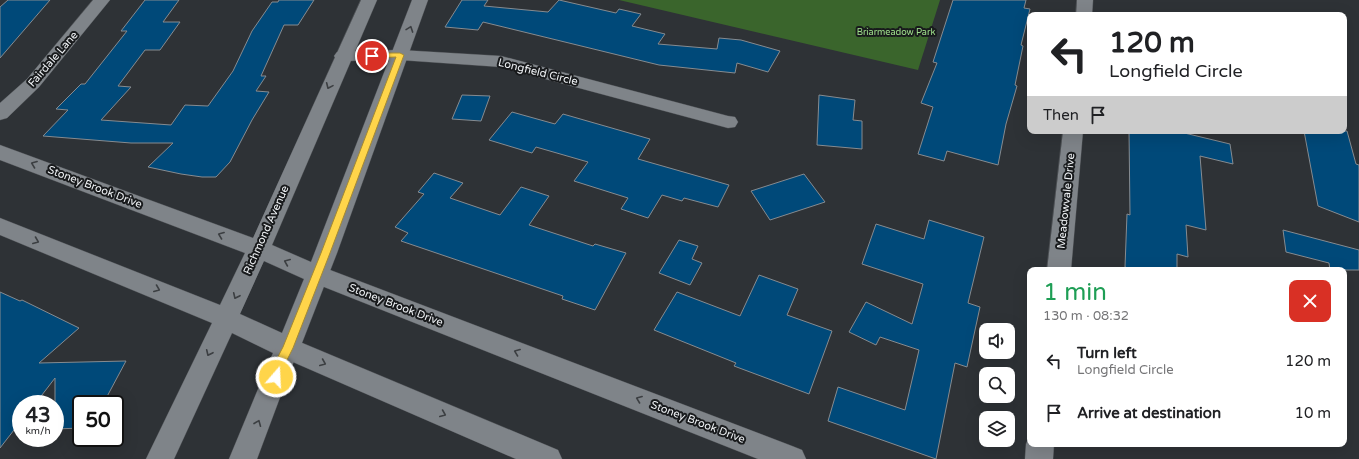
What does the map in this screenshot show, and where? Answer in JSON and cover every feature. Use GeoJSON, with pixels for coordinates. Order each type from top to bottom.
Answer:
{"type":"FeatureCollection","features":[{"type":"Feature","properties":{"kind":"street","name":"Fairdale Lane"},"geometry":{"type":"LineString","coordinates":[[0,114],[33,83],[102,0]]}},
{"type":"Feature","properties":{"kind":"street","name":"Richmond Avenue"},"geometry":{"type":"LineString","coordinates":[[160,459],[268,229],[369,0]]}},
{"type":"Feature","properties":{"kind":"street"},"geometry":{"type":"LineString","coordinates":[[243,459],[276,377],[278,368],[288,348],[420,0]]}},
{"type":"Feature","properties":{"kind":"street"},"geometry":{"type":"LineString","coordinates":[[1084,12],[1085,0]]}},
{"type":"Feature","properties":{"kind":"street","name":"Longfield Circle"},"geometry":{"type":"LineString","coordinates":[[343,56],[400,55],[501,62],[728,122]]}},
{"type":"Feature","properties":{"kind":"street","name":"Meadowvale Drive"},"geometry":{"type":"LineString","coordinates":[[1059,267],[1073,134]]}},
{"type":"Feature","properties":{"kind":"street","name":"Stoney Brook Drive"},"geometry":{"type":"LineString","coordinates":[[0,152],[258,249],[316,274],[792,459]]}},
{"type":"Feature","properties":{"kind":"street"},"geometry":{"type":"LineString","coordinates":[[0,226],[226,317],[288,348],[548,459]]}},
{"type":"Feature","properties":{"kind":"street"},"geometry":{"type":"LineString","coordinates":[[1039,459],[1040,447]]}},
{"type":"Feature","properties":{"kind":"green space","name":"Briarmeadow Park"},"geometry":{"type":"Polygon","coordinates":[[[619,0],[940,0],[918,70],[619,0]]]}},
{"type":"Feature","properties":{"kind":"building"},"geometry":{"type":"Polygon","coordinates":[[[8,0],[50,0],[0,58],[0,7],[8,0]]]}},
{"type":"Feature","properties":{"kind":"building"},"geometry":{"type":"Polygon","coordinates":[[[145,0],[179,0],[163,22],[180,22],[160,50],[145,50],[118,86],[131,87],[101,120],[171,125],[185,105],[208,106],[233,71],[252,31],[272,2],[278,2],[279,0],[314,0],[298,25],[284,25],[261,76],[266,76],[256,91],[269,92],[252,120],[230,162],[216,177],[181,174],[148,167],[173,143],[131,143],[43,136],[68,110],[56,109],[81,84],[85,84],[127,31],[121,31],[145,0]]]}},
{"type":"Feature","properties":{"kind":"building"},"geometry":{"type":"Polygon","coordinates":[[[462,0],[488,0],[484,6],[548,12],[559,0],[616,13],[619,9],[641,14],[632,26],[665,34],[658,44],[717,49],[719,38],[741,40],[780,51],[768,72],[737,63],[735,73],[659,65],[483,22],[478,30],[445,27],[462,0]]]}},
{"type":"Feature","properties":{"kind":"building"},"geometry":{"type":"Polygon","coordinates":[[[953,0],[1026,0],[1024,8],[1030,9],[1029,12],[1027,12],[1027,21],[1021,45],[1023,46],[1015,85],[1017,86],[1006,124],[998,165],[947,151],[944,161],[918,154],[933,107],[921,103],[937,63],[933,62],[953,0]]]}},
{"type":"Feature","properties":{"kind":"building"},"geometry":{"type":"Polygon","coordinates":[[[462,95],[490,96],[481,121],[452,119],[462,95]]]}},
{"type":"Feature","properties":{"kind":"building"},"geometry":{"type":"Polygon","coordinates":[[[819,95],[855,100],[853,120],[862,121],[862,149],[817,145],[819,95]]]}},
{"type":"Feature","properties":{"kind":"building"},"geometry":{"type":"Polygon","coordinates":[[[512,112],[555,124],[563,114],[650,139],[638,159],[729,185],[718,207],[684,198],[682,201],[662,195],[648,218],[621,209],[628,198],[574,181],[588,162],[536,147],[532,153],[489,140],[512,112]]]}},
{"type":"Feature","properties":{"kind":"building"},"geometry":{"type":"Polygon","coordinates":[[[1347,131],[1356,164],[1359,165],[1359,222],[1318,206],[1305,134],[1347,134],[1347,131]]]}},
{"type":"Feature","properties":{"kind":"building"},"geometry":{"type":"Polygon","coordinates":[[[1129,134],[1188,134],[1230,144],[1233,164],[1200,156],[1206,230],[1186,225],[1188,257],[1177,254],[1177,267],[1125,267],[1127,214],[1130,215],[1129,134]]]}},
{"type":"Feature","properties":{"kind":"building"},"geometry":{"type":"Polygon","coordinates":[[[434,173],[463,183],[450,198],[500,215],[521,187],[549,196],[529,225],[593,246],[595,244],[626,253],[595,310],[562,299],[563,296],[401,241],[408,233],[395,227],[424,194],[418,192],[434,173]]]}},
{"type":"Feature","properties":{"kind":"building"},"geometry":{"type":"Polygon","coordinates":[[[804,174],[825,202],[770,220],[751,191],[804,174]]]}},
{"type":"Feature","properties":{"kind":"building"},"geometry":{"type":"Polygon","coordinates":[[[929,220],[984,237],[968,303],[980,307],[967,367],[955,363],[936,459],[828,421],[838,387],[905,410],[919,350],[880,337],[876,345],[849,332],[866,302],[912,324],[923,284],[862,264],[876,224],[924,239],[929,220]]]}},
{"type":"Feature","properties":{"kind":"building"},"geometry":{"type":"Polygon","coordinates":[[[1283,230],[1359,250],[1359,270],[1347,270],[1347,267],[1330,267],[1329,263],[1286,252],[1283,230]]]}},
{"type":"Feature","properties":{"kind":"building"},"geometry":{"type":"Polygon","coordinates":[[[679,240],[698,246],[692,259],[702,263],[690,285],[659,273],[679,240]]]}},
{"type":"Feature","properties":{"kind":"building"},"geometry":{"type":"Polygon","coordinates":[[[759,275],[798,289],[787,315],[832,331],[809,394],[734,366],[736,363],[654,330],[677,292],[740,316],[759,275]]]}},
{"type":"Feature","properties":{"kind":"building"},"geometry":{"type":"Polygon","coordinates":[[[0,292],[20,301],[22,300],[79,328],[39,363],[126,361],[108,395],[72,395],[72,428],[64,429],[64,395],[55,395],[55,378],[42,395],[12,395],[12,433],[0,448],[0,292]]]}},
{"type":"Feature","properties":{"kind":"route"},"geometry":{"type":"LineString","coordinates":[[276,377],[278,368],[288,348],[316,274],[326,253],[400,55],[372,56]]}}]}
